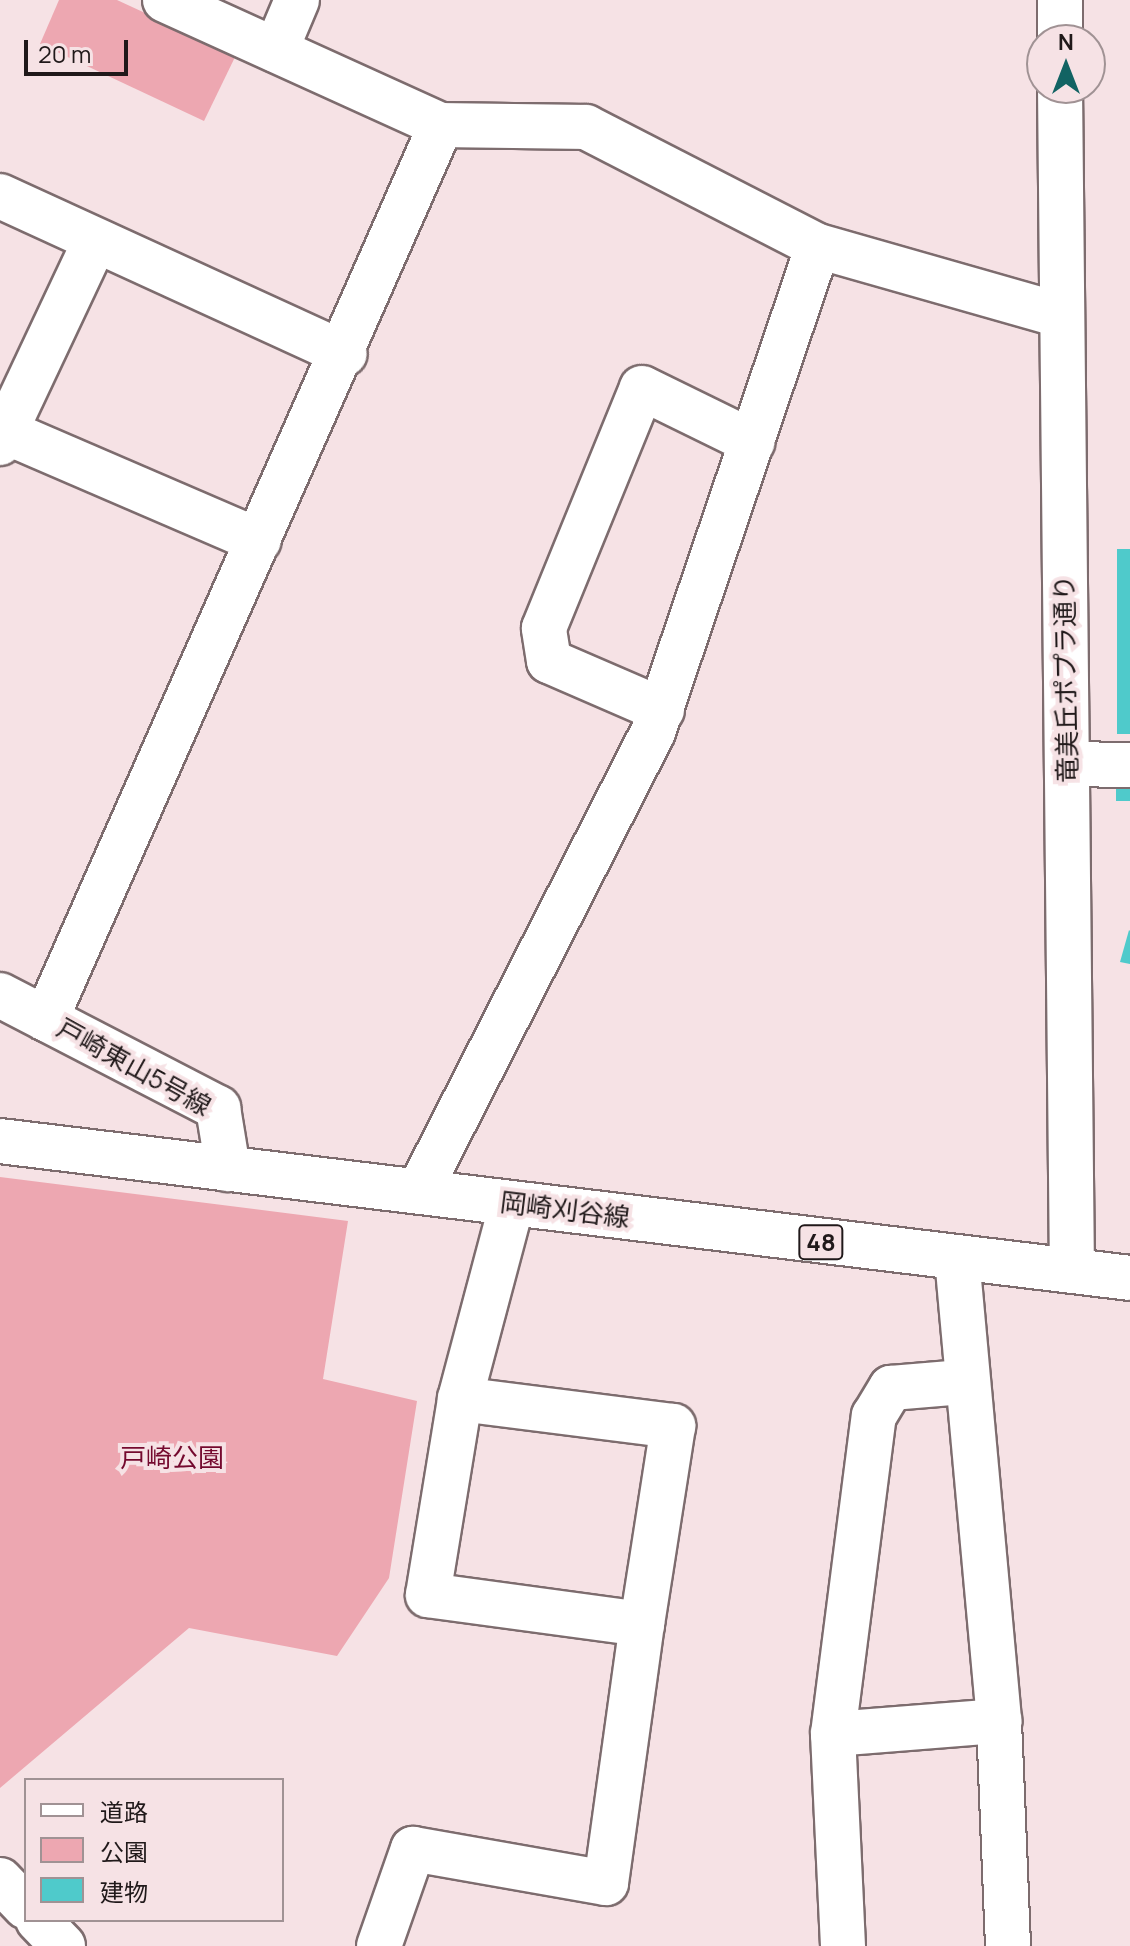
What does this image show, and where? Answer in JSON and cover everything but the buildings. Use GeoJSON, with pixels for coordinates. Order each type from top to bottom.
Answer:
{"type":"FeatureCollection","features":[{"type":"Feature","properties":{"kind":"street"},"geometry":{"type":"LineString","coordinates":[[165,0],[441,125],[586,127],[818,246],[1061,315]]}},
{"type":"Feature","properties":{"kind":"street"},"geometry":{"type":"LineString","coordinates":[[276,50],[297,0]]}},
{"type":"Feature","properties":{"kind":"street"},"geometry":{"type":"LineString","coordinates":[[1060,0],[1060,24]]}},
{"type":"Feature","properties":{"kind":"street","name":"竜美丘ポプラ通り"},"geometry":{"type":"LineString","coordinates":[[1060,104],[1072,1271]]}},
{"type":"Feature","properties":{"kind":"street"},"geometry":{"type":"LineString","coordinates":[[46,1019],[345,354],[441,125]]}},
{"type":"Feature","properties":{"kind":"street"},"geometry":{"type":"LineString","coordinates":[[0,196],[345,354]]}},
{"type":"Feature","properties":{"kind":"street"},"geometry":{"type":"LineString","coordinates":[[95,241],[3,437],[259,541]]}},
{"type":"Feature","properties":{"kind":"street"},"geometry":{"type":"LineString","coordinates":[[419,1191],[662,710],[818,246]]}},
{"type":"Feature","properties":{"kind":"street"},"geometry":{"type":"LineString","coordinates":[[662,710],[549,661],[544,628],[642,388],[752,442]]}},
{"type":"Feature","properties":{"kind":"street"},"geometry":{"type":"LineString","coordinates":[[1067,764],[1130,765]]}},
{"type":"Feature","properties":{"kind":"street","name":"戸崎東山5号線"},"geometry":{"type":"LineString","coordinates":[[0,995],[218,1108],[228,1169]]}},
{"type":"Feature","properties":{"kind":"street","name":"岡崎刈谷線"},"geometry":{"type":"LineString","coordinates":[[0,1141],[1130,1278]]}},
{"type":"Feature","properties":{"kind":"street"},"geometry":{"type":"LineString","coordinates":[[512,1204],[460,1399],[428,1595],[642,1624]]}},
{"type":"Feature","properties":{"kind":"street"},"geometry":{"type":"LineString","coordinates":[[957,1258],[963,1382],[999,1721],[1008,1946]]}},
{"type":"Feature","properties":{"kind":"street"},"geometry":{"type":"LineString","coordinates":[[843,1946],[833,1734],[874,1416],[891,1388],[963,1382]]}},
{"type":"Feature","properties":{"kind":"street"},"geometry":{"type":"LineString","coordinates":[[379,1946],[413,1849],[606,1883],[673,1426],[460,1399]]}},
{"type":"Feature","properties":{"kind":"street"},"geometry":{"type":"LineString","coordinates":[[833,1734],[999,1721]]}},
{"type":"Feature","properties":{"kind":"street"},"geometry":{"type":"LineString","coordinates":[[0,1880],[24,1905]]}},
{"type":"Feature","properties":{"kind":"street"},"geometry":{"type":"LineString","coordinates":[[40,1922],[63,1946]]}},
{"type":"Feature","properties":{"kind":"green space"},"geometry":{"type":"Polygon","coordinates":[[[59,0],[117,0],[236,55],[204,121],[40,44],[59,0]]]}},
{"type":"Feature","properties":{"kind":"green space","name":"戸崎公園"},"geometry":{"type":"Polygon","coordinates":[[[0,1177],[348,1221],[323,1379],[417,1401],[389,1578],[337,1656],[189,1628],[0,1788],[0,1177]]]}}]}
